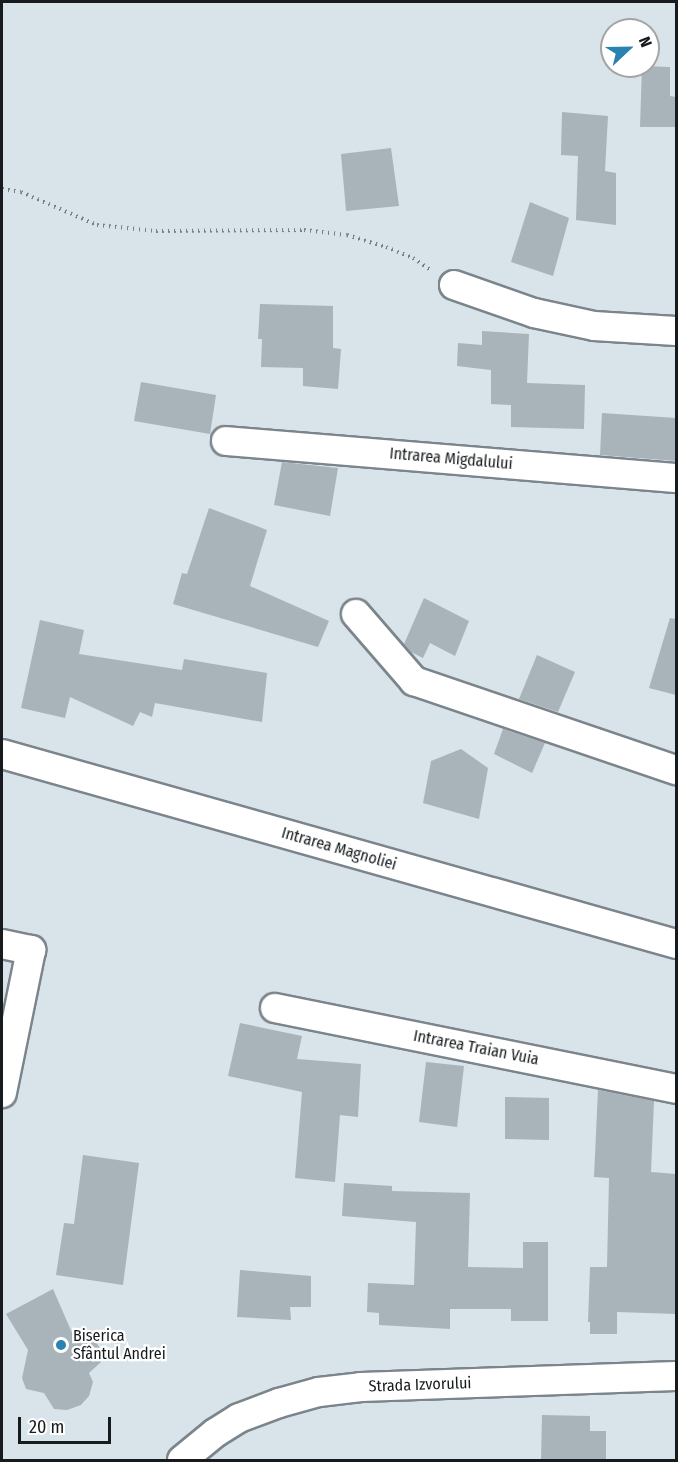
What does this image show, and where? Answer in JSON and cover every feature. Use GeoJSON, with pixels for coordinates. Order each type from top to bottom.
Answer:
{"type":"FeatureCollection","features":[{"type":"Feature","properties":{"kind":"street"},"geometry":{"type":"LineString","coordinates":[[454,285],[534,313],[594,326],[676,331]]}},
{"type":"Feature","properties":{"kind":"street","name":"Intrarea Migdalului"},"geometry":{"type":"LineString","coordinates":[[226,441],[676,477]]}},
{"type":"Feature","properties":{"kind":"street"},"geometry":{"type":"LineString","coordinates":[[356,614],[414,681],[676,770]]}},
{"type":"Feature","properties":{"kind":"street","name":"Intrarea Magnoliei"},"geometry":{"type":"LineString","coordinates":[[2,754],[676,944]]}},
{"type":"Feature","properties":{"kind":"street"},"geometry":{"type":"LineString","coordinates":[[2,944],[31,950],[2,1093]]}},
{"type":"Feature","properties":{"kind":"street","name":"Intrarea Traian Vuia"},"geometry":{"type":"LineString","coordinates":[[275,1008],[676,1089]]}},
{"type":"Feature","properties":{"kind":"street","name":"Strada Izvorului"},"geometry":{"type":"LineString","coordinates":[[182,1461],[215,1433],[239,1418],[279,1402],[320,1392],[361,1387],[676,1376]]}},
{"type":"Feature","properties":{"kind":"path"},"geometry":{"type":"LineString","coordinates":[[2,189],[21,192],[97,225],[156,231],[304,230],[347,236],[413,258],[454,285]]}},
{"type":"Feature","properties":{"kind":"building"},"geometry":{"type":"Polygon","coordinates":[[[660,67],[670,67],[670,96],[676,97],[676,127],[640,127],[642,78],[660,78],[660,67]]]}},
{"type":"Feature","properties":{"kind":"building"},"geometry":{"type":"Polygon","coordinates":[[[562,112],[608,116],[605,171],[616,173],[616,225],[576,220],[578,156],[561,155],[562,112]]]}},
{"type":"Feature","properties":{"kind":"building"},"geometry":{"type":"Polygon","coordinates":[[[391,148],[399,206],[346,211],[341,154],[391,148]]]}},
{"type":"Feature","properties":{"kind":"building"},"geometry":{"type":"Polygon","coordinates":[[[530,202],[569,218],[553,276],[511,262],[530,202]]]}},
{"type":"Feature","properties":{"kind":"building"},"geometry":{"type":"Polygon","coordinates":[[[260,304],[333,306],[333,348],[341,349],[338,389],[303,386],[303,368],[261,367],[262,339],[258,339],[260,304]]]}},
{"type":"Feature","properties":{"kind":"building"},"geometry":{"type":"Polygon","coordinates":[[[482,331],[529,334],[527,383],[585,385],[584,429],[511,427],[511,405],[491,404],[491,370],[457,366],[458,343],[482,345],[482,331]]]}},
{"type":"Feature","properties":{"kind":"building"},"geometry":{"type":"Polygon","coordinates":[[[141,382],[216,395],[210,434],[134,421],[141,382]]]}},
{"type":"Feature","properties":{"kind":"building"},"geometry":{"type":"Polygon","coordinates":[[[602,413],[676,418],[676,461],[600,455],[602,413]]]}},
{"type":"Feature","properties":{"kind":"building"},"geometry":{"type":"Polygon","coordinates":[[[282,462],[338,468],[330,516],[274,505],[282,462]]]}},
{"type":"Feature","properties":{"kind":"building"},"geometry":{"type":"Polygon","coordinates":[[[209,508],[267,530],[250,586],[329,621],[318,647],[173,604],[182,573],[187,574],[209,508]]]}},
{"type":"Feature","properties":{"kind":"building"},"geometry":{"type":"Polygon","coordinates":[[[424,598],[469,621],[455,656],[430,643],[423,658],[411,652],[404,644],[424,598]]]}},
{"type":"Feature","properties":{"kind":"building"},"geometry":{"type":"Polygon","coordinates":[[[670,618],[676,619],[676,695],[649,688],[670,618]]]}},
{"type":"Feature","properties":{"kind":"building"},"geometry":{"type":"Polygon","coordinates":[[[40,620],[84,630],[79,654],[182,670],[184,659],[267,673],[262,722],[155,703],[152,717],[140,712],[133,726],[70,697],[65,718],[21,708],[40,620]]]}},
{"type":"Feature","properties":{"kind":"building"},"geometry":{"type":"Polygon","coordinates":[[[537,655],[575,672],[558,712],[519,699],[537,655]]]}},
{"type":"Feature","properties":{"kind":"building"},"geometry":{"type":"Polygon","coordinates":[[[503,729],[545,743],[532,773],[494,754],[503,729]]]}},
{"type":"Feature","properties":{"kind":"building"},"geometry":{"type":"Polygon","coordinates":[[[461,749],[488,768],[479,819],[423,803],[431,761],[461,749]]]}},
{"type":"Feature","properties":{"kind":"building"},"geometry":{"type":"Polygon","coordinates":[[[240,1023],[302,1036],[297,1059],[361,1064],[358,1117],[340,1115],[335,1182],[295,1178],[302,1092],[228,1076],[240,1023]]]}},
{"type":"Feature","properties":{"kind":"building"},"geometry":{"type":"Polygon","coordinates":[[[426,1062],[464,1066],[457,1127],[419,1122],[426,1062]]]}},
{"type":"Feature","properties":{"kind":"building"},"geometry":{"type":"Polygon","coordinates":[[[598,1090],[654,1101],[651,1172],[676,1174],[676,1314],[617,1312],[617,1334],[590,1334],[590,1322],[588,1322],[590,1267],[607,1267],[609,1178],[594,1177],[598,1090]]]}},
{"type":"Feature","properties":{"kind":"building"},"geometry":{"type":"Polygon","coordinates":[[[505,1097],[549,1098],[549,1140],[505,1139],[505,1097]]]}},
{"type":"Feature","properties":{"kind":"building"},"geometry":{"type":"Polygon","coordinates":[[[83,1155],[139,1163],[123,1285],[56,1275],[64,1223],[74,1224],[83,1155]]]}},
{"type":"Feature","properties":{"kind":"building"},"geometry":{"type":"Polygon","coordinates":[[[344,1183],[392,1186],[392,1191],[470,1193],[468,1267],[523,1268],[523,1242],[548,1242],[548,1321],[511,1321],[511,1309],[450,1309],[450,1329],[379,1325],[379,1313],[367,1312],[368,1283],[414,1285],[416,1222],[342,1216],[344,1183]]]}},
{"type":"Feature","properties":{"kind":"building"},"geometry":{"type":"Polygon","coordinates":[[[240,1270],[311,1276],[311,1307],[290,1307],[291,1320],[237,1317],[240,1270]]]}},
{"type":"Feature","properties":{"kind":"building","name":"Biserica Sfântul Andrei"},"geometry":{"type":"Polygon","coordinates":[[[53,1289],[73,1335],[85,1333],[94,1339],[101,1350],[101,1362],[89,1373],[93,1382],[89,1396],[81,1405],[67,1410],[54,1409],[44,1393],[26,1389],[22,1378],[28,1350],[6,1314],[53,1289]]]}},
{"type":"Feature","properties":{"kind":"building"},"geometry":{"type":"Polygon","coordinates":[[[542,1415],[590,1416],[590,1431],[606,1431],[606,1461],[541,1461],[542,1415]]]}},
{"type":"Feature","properties":{"kind":"place","name":"Biserica Sfântul Andrei"},"geometry":{"type":"Point","coordinates":[61,1345]}}]}
